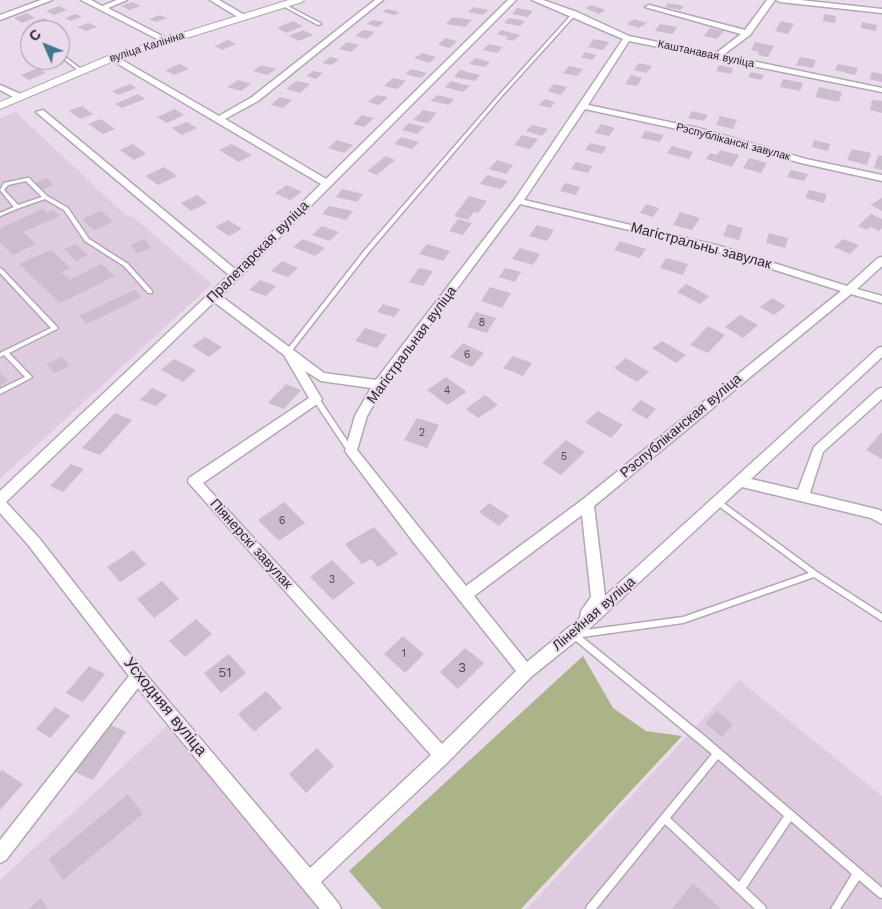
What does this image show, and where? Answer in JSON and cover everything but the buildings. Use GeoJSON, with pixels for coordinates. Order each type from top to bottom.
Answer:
{"type":"FeatureCollection","features":[{"type":"Feature","properties":{"kind":"main road","name":"вуліца Калініна"},"geometry":{"type":"LineString","coordinates":[[0,106],[80,70],[112,58],[299,0]]}},
{"type":"Feature","properties":{"kind":"street"},"geometry":{"type":"LineString","coordinates":[[0,18],[48,0]]}},
{"type":"Feature","properties":{"kind":"street"},"geometry":{"type":"LineString","coordinates":[[85,0],[166,40]]}},
{"type":"Feature","properties":{"kind":"street"},"geometry":{"type":"LineString","coordinates":[[102,8],[123,0]]}},
{"type":"Feature","properties":{"kind":"street"},"geometry":{"type":"LineString","coordinates":[[214,0],[244,17]]}},
{"type":"Feature","properties":{"kind":"street"},"geometry":{"type":"LineString","coordinates":[[219,119],[255,98],[379,0]]}},
{"type":"Feature","properties":{"kind":"street","name":"Пралетарская вуліца"},"geometry":{"type":"LineString","coordinates":[[0,499],[214,296],[234,274],[512,0]]}},
{"type":"Feature","properties":{"kind":"street","name":"Каштанавая вуліца"},"geometry":{"type":"LineString","coordinates":[[536,0],[574,14],[627,38],[882,90]]}},
{"type":"Feature","properties":{"kind":"street"},"geometry":{"type":"LineString","coordinates":[[716,57],[747,33],[771,0]]}},
{"type":"Feature","properties":{"kind":"street"},"geometry":{"type":"LineString","coordinates":[[780,0],[882,10]]}},
{"type":"Feature","properties":{"kind":"street"},"geometry":{"type":"LineString","coordinates":[[649,8],[747,33]]}},
{"type":"Feature","properties":{"kind":"street","name":"Магістральная вуліца"},"geometry":{"type":"LineString","coordinates":[[351,451],[361,416],[379,385],[518,201],[627,38]]}},
{"type":"Feature","properties":{"kind":"street"},"geometry":{"type":"LineString","coordinates":[[112,58],[327,184]]}},
{"type":"Feature","properties":{"kind":"street"},"geometry":{"type":"LineString","coordinates":[[0,87],[20,97]]}},
{"type":"Feature","properties":{"kind":"street","name":"Рэспубліканскі завулак"},"geometry":{"type":"LineString","coordinates":[[583,106],[698,131],[804,162],[882,178]]}},
{"type":"Feature","properties":{"kind":"street"},"geometry":{"type":"LineString","coordinates":[[40,112],[234,274]]}},
{"type":"Feature","properties":{"kind":"street","name":"Магістральны завулак"},"geometry":{"type":"LineString","coordinates":[[518,201],[712,246],[882,300]]}},
{"type":"Feature","properties":{"kind":"street","name":"Рэспубліканская вуліца"},"geometry":{"type":"LineString","coordinates":[[465,595],[587,504],[850,289],[882,260]]}},
{"type":"Feature","properties":{"kind":"street"},"geometry":{"type":"LineString","coordinates":[[214,296],[322,377],[379,385]]}},
{"type":"Feature","properties":{"kind":"street","name":"Лінейная вуліца"},"geometry":{"type":"LineString","coordinates":[[308,881],[442,756],[526,672],[573,634],[882,351]]}},
{"type":"Feature","properties":{"kind":"street"},"geometry":{"type":"LineString","coordinates":[[288,352],[316,398]]}},
{"type":"Feature","properties":{"kind":"street"},"geometry":{"type":"LineString","coordinates":[[803,496],[818,450],[882,392]]}},
{"type":"Feature","properties":{"kind":"street","name":"Піянерскі завулак"},"geometry":{"type":"LineString","coordinates":[[316,398],[194,482],[442,756]]}},
{"type":"Feature","properties":{"kind":"street"},"geometry":{"type":"LineString","coordinates":[[351,451],[526,672]]}},
{"type":"Feature","properties":{"kind":"street"},"geometry":{"type":"LineString","coordinates":[[739,481],[875,514],[882,519]]}},
{"type":"Feature","properties":{"kind":"street","name":"Усходняя вуліца"},"geometry":{"type":"LineString","coordinates":[[0,504],[34,542],[138,676],[332,909]]}},
{"type":"Feature","properties":{"kind":"street"},"geometry":{"type":"LineString","coordinates":[[573,634],[598,598],[587,504]]}},
{"type":"Feature","properties":{"kind":"street"},"geometry":{"type":"LineString","coordinates":[[0,854],[138,676]]}},
{"type":"Feature","properties":{"kind":"lane"},"geometry":{"type":"LineString","coordinates":[[284,4],[319,24]]}},
{"type":"Feature","properties":{"kind":"lane"},"geometry":{"type":"LineString","coordinates":[[288,352],[366,252],[500,96],[574,14]]}},
{"type":"Feature","properties":{"kind":"lane"},"geometry":{"type":"LineString","coordinates":[[70,62],[80,70]]}},
{"type":"Feature","properties":{"kind":"lane"},"geometry":{"type":"LineString","coordinates":[[17,208],[2,190],[6,184],[27,179],[45,197],[66,209],[86,240],[126,265],[150,292]]}},
{"type":"Feature","properties":{"kind":"lane"},"geometry":{"type":"LineString","coordinates":[[0,215],[45,197]]}},
{"type":"Feature","properties":{"kind":"lane"},"geometry":{"type":"LineString","coordinates":[[0,270],[56,328],[2,354],[29,378],[0,392]]}},
{"type":"Feature","properties":{"kind":"lane"},"geometry":{"type":"LineString","coordinates":[[316,398],[351,451]]}},
{"type":"Feature","properties":{"kind":"lane"},"geometry":{"type":"LineString","coordinates":[[718,502],[815,574],[882,618]]}},
{"type":"Feature","properties":{"kind":"lane"},"geometry":{"type":"LineString","coordinates":[[573,634],[682,620],[815,574]]}},
{"type":"Feature","properties":{"kind":"lane"},"geometry":{"type":"LineString","coordinates":[[573,634],[718,752],[882,894]]}},
{"type":"Feature","properties":{"kind":"lane"},"geometry":{"type":"LineString","coordinates":[[590,909],[718,752]]}},
{"type":"Feature","properties":{"kind":"lane"},"geometry":{"type":"LineString","coordinates":[[740,889],[790,815]]}},
{"type":"Feature","properties":{"kind":"lane"},"geometry":{"type":"LineString","coordinates":[[664,818],[762,909]]}},
{"type":"Feature","properties":{"kind":"lane"},"geometry":{"type":"LineString","coordinates":[[835,909],[858,873]]}},
{"type":"Feature","properties":{"kind":"shaded area"},"geometry":{"type":"Polygon","coordinates":[[[16,112],[125,215],[133,217],[212,284],[0,479],[0,118],[16,112]]]}},
{"type":"Feature","properties":{"kind":"shaded area"},"geometry":{"type":"Polygon","coordinates":[[[739,680],[882,796],[882,909],[527,909],[739,680]]]}},
{"type":"Feature","properties":{"kind":"shaded area"},"geometry":{"type":"Polygon","coordinates":[[[171,722],[324,909],[0,909],[0,880],[171,722]]]}},
{"type":"Feature","properties":{"kind":"green space"},"geometry":{"type":"Polygon","coordinates":[[[583,656],[613,708],[646,731],[682,736],[521,909],[382,909],[349,871],[583,656]]]}}]}
